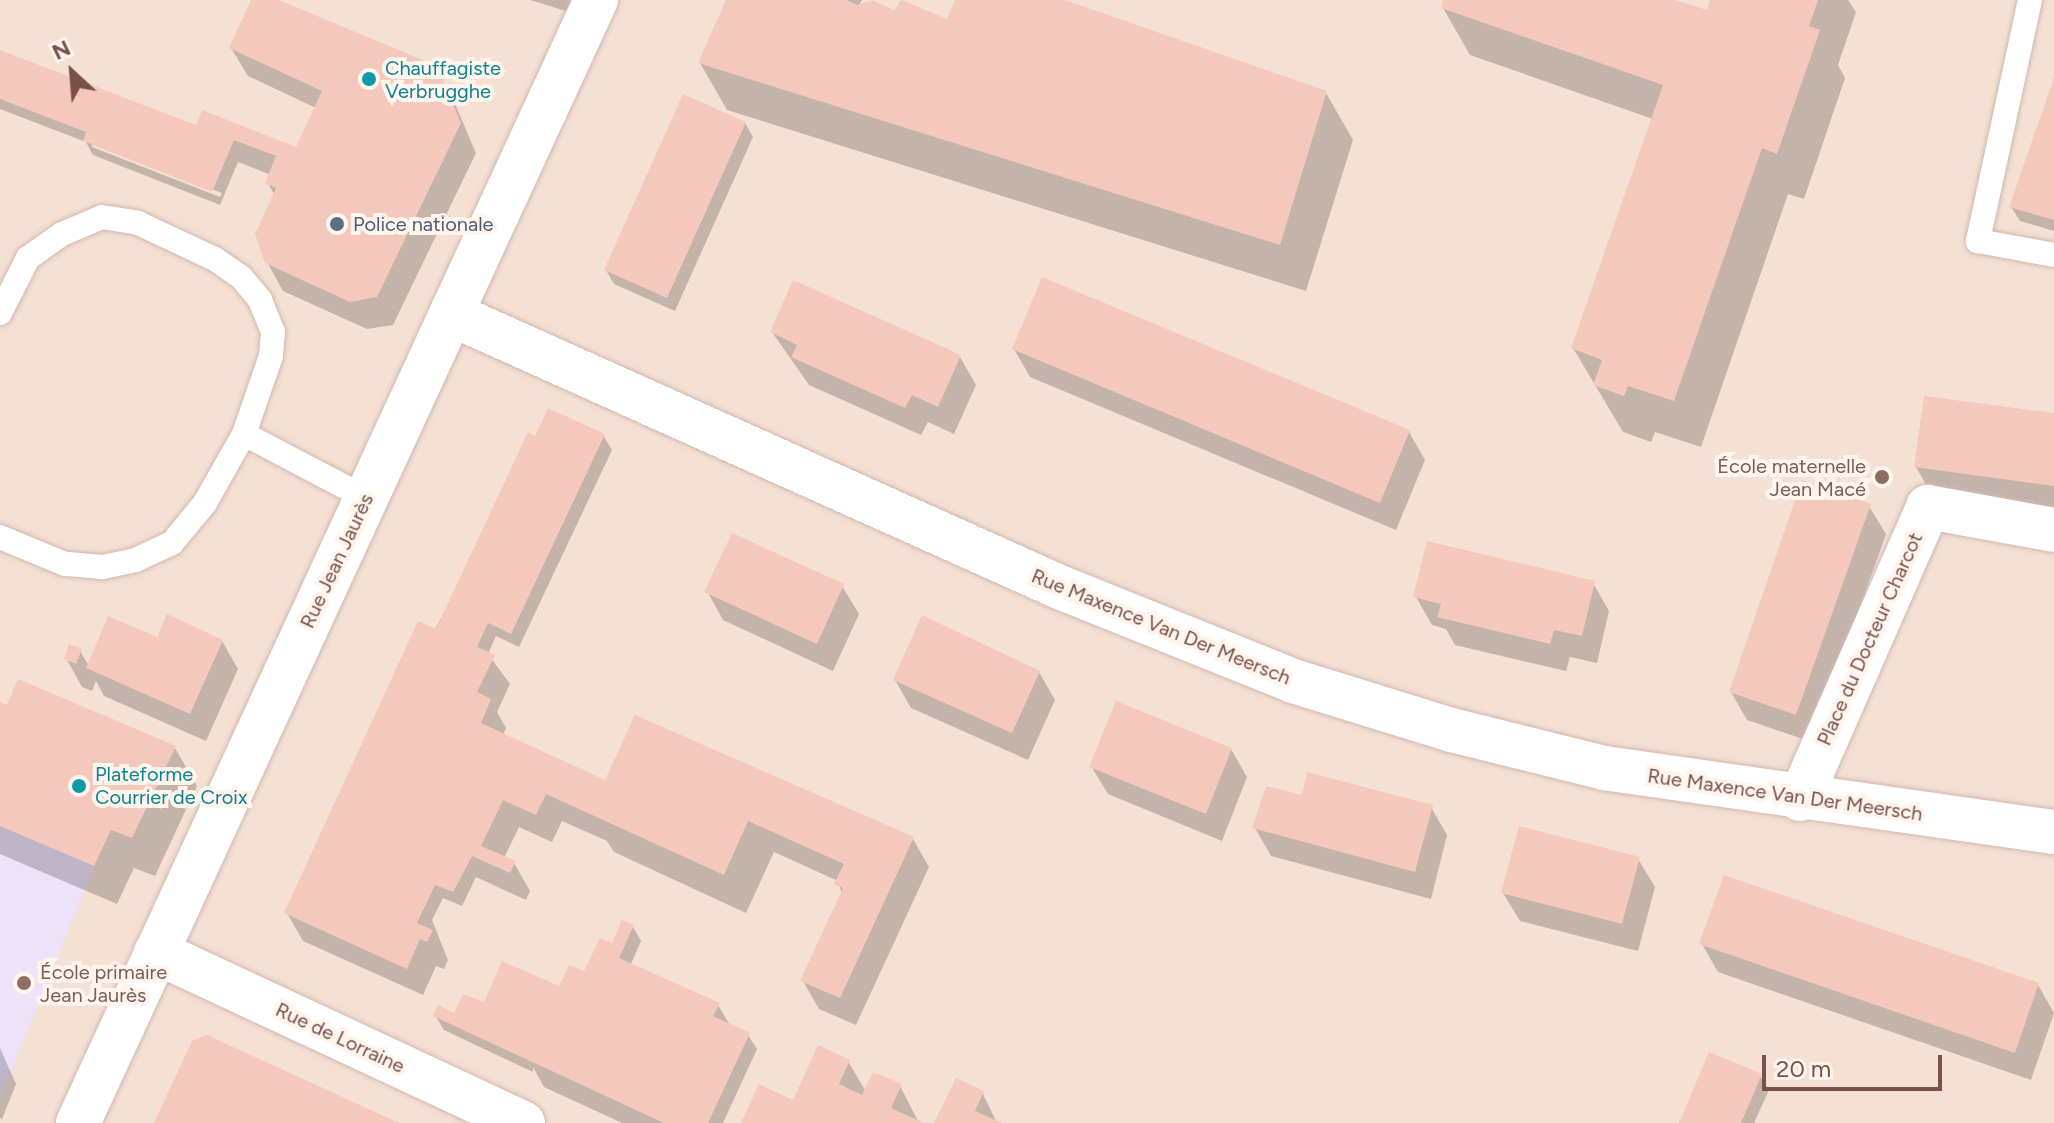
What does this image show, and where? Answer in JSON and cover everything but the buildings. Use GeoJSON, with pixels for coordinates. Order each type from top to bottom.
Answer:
{"type":"FeatureCollection","features":[{"type":"Feature","properties":{"kind":"street","name":"Rue Jean Jaurès"},"geometry":{"type":"LineString","coordinates":[[78,1123],[596,0]]}},
{"type":"Feature","properties":{"kind":"street","name":"Rue Maxence Van Der Meersch"},"geometry":{"type":"LineString","coordinates":[[451,314],[1057,586],[1236,660],[1519,748],[1800,799],[2054,832]]}},
{"type":"Feature","properties":{"kind":"street","name":"Place du Docteur Charcot"},"geometry":{"type":"LineString","coordinates":[[1800,799],[1928,507],[2054,530]]}},
{"type":"Feature","properties":{"kind":"street","name":"Rue de Lorraine"},"geometry":{"type":"LineString","coordinates":[[156,952],[523,1123]]}},
{"type":"Feature","properties":{"kind":"lane"},"geometry":{"type":"LineString","coordinates":[[2030,0],[1978,241],[2054,255]]}},
{"type":"Feature","properties":{"kind":"lane"},"geometry":{"type":"LineString","coordinates":[[0,313],[28,258],[62,234],[102,217],[138,223],[215,259],[260,300],[273,332],[271,356],[244,434],[205,503],[172,543],[136,560],[102,567],[65,564],[0,537]]}},
{"type":"Feature","properties":{"kind":"lane"},"geometry":{"type":"LineString","coordinates":[[244,434],[366,498]]}},
{"type":"Feature","properties":{"kind":"shaded area"},"geometry":{"type":"Polygon","coordinates":[[[0,0],[2054,0],[2054,1123],[0,1123],[0,0]]]}},
{"type":"Feature","properties":{"kind":"shaded area","name":"École primaire Jean Jaurès"},"geometry":{"type":"Polygon","coordinates":[[[0,826],[94,866],[0,1099],[0,826]]]}},
{"type":"Feature","properties":{"kind":"place","name":"Chauffagiste Verbrugghe"},"geometry":{"type":"Point","coordinates":[369,79]}},
{"type":"Feature","properties":{"kind":"place","name":"Police nationale"},"geometry":{"type":"Point","coordinates":[337,224]}},
{"type":"Feature","properties":{"kind":"place","name":"École maternelle Jean Macé"},"geometry":{"type":"Point","coordinates":[1882,477]}},
{"type":"Feature","properties":{"kind":"place","name":"Plateforme Courrier de Croix"},"geometry":{"type":"Point","coordinates":[79,786]}},
{"type":"Feature","properties":{"kind":"place","name":"École primaire Jean Jaurès"},"geometry":{"type":"Point","coordinates":[24,983]}}]}
